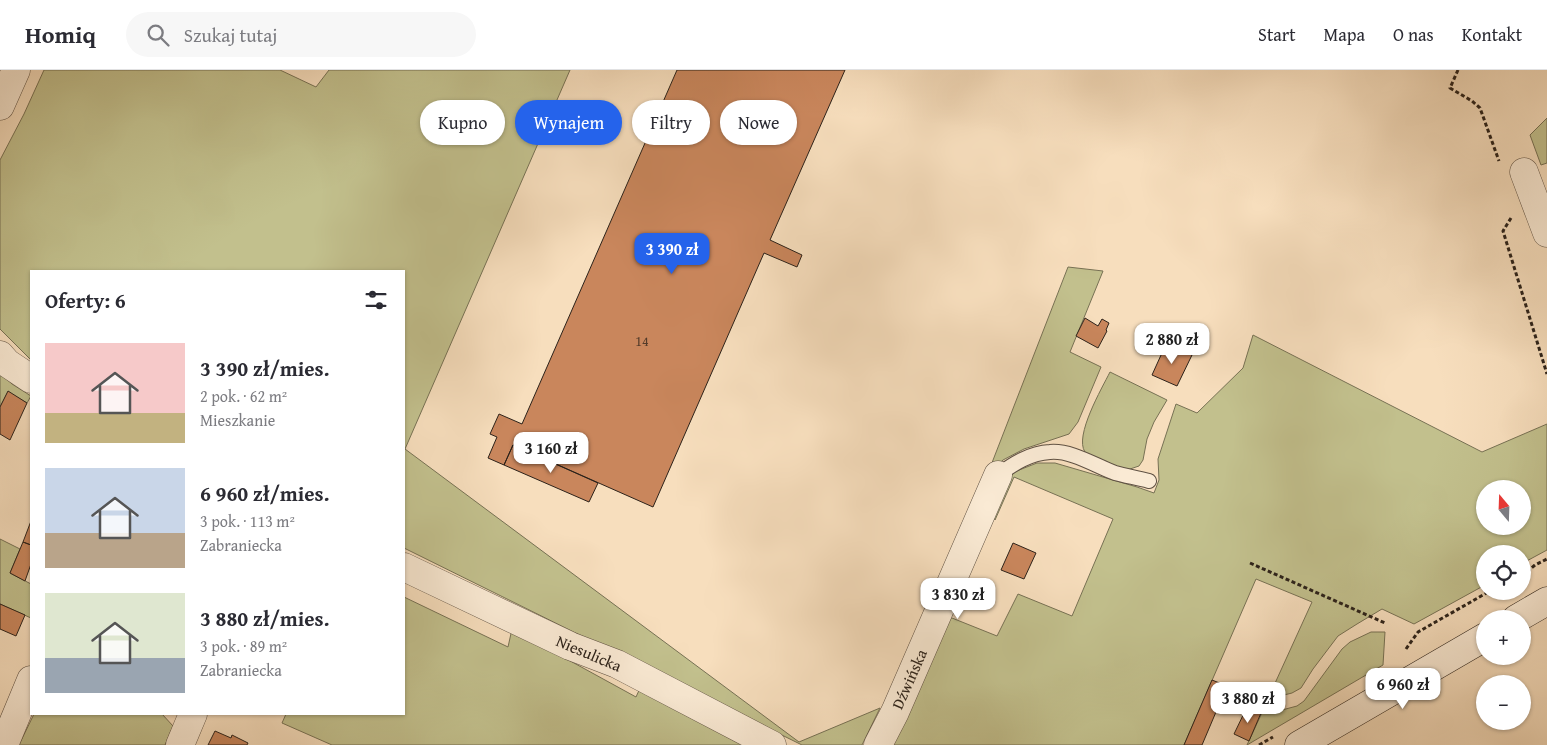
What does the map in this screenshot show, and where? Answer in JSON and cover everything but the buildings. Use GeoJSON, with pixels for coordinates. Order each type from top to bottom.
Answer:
{"type":"FeatureCollection","features":[{"type":"Feature","properties":{"kind":"street"},"geometry":{"type":"LineString","coordinates":[[0,106],[16,70]]}},
{"type":"Feature","properties":{"kind":"street"},"geometry":{"type":"LineString","coordinates":[[1512,168],[1547,233]]}},
{"type":"Feature","properties":{"kind":"street"},"geometry":{"type":"LineString","coordinates":[[0,354],[7,363],[30,379]]}},
{"type":"Feature","properties":{"kind":"street","name":"Dźwińska"},"geometry":{"type":"LineString","coordinates":[[878,745],[895,712],[998,475]]}},
{"type":"Feature","properties":{"kind":"street","name":"Niesulicka"},"geometry":{"type":"LineString","coordinates":[[405,567],[570,646],[616,664],[772,745]]}},
{"type":"Feature","properties":{"kind":"street"},"geometry":{"type":"LineString","coordinates":[[1531,610],[1547,601]]}},
{"type":"Feature","properties":{"kind":"street"},"geometry":{"type":"LineString","coordinates":[[1299,745],[1476,642]]}},
{"type":"Feature","properties":{"kind":"street"},"geometry":{"type":"LineString","coordinates":[[4,745],[30,682]]}},
{"type":"Feature","properties":{"kind":"lane"},"geometry":{"type":"LineString","coordinates":[[998,475],[1016,462],[1041,453],[1051,452],[1065,453],[1117,473],[1149,481]]}},
{"type":"Feature","properties":{"kind":"path"},"geometry":{"type":"LineString","coordinates":[[1458,70],[1450,88],[1480,108],[1512,168]]}},
{"type":"Feature","properties":{"kind":"path"},"geometry":{"type":"LineString","coordinates":[[1512,214],[1509,223],[1503,231],[1547,374]]}},
{"type":"Feature","properties":{"kind":"path"},"geometry":{"type":"LineString","coordinates":[[1531,568],[1547,559]]}},
{"type":"Feature","properties":{"kind":"path"},"geometry":{"type":"LineString","coordinates":[[1250,563],[1385,623]]}},
{"type":"Feature","properties":{"kind":"shaded area"},"geometry":{"type":"Polygon","coordinates":[[[44,70],[280,70],[316,87],[329,70],[570,70],[557,100],[515,100],[515,145],[537,145],[405,449],[405,270],[30,270],[30,359],[0,329],[0,160],[44,70]]]}},
{"type":"Feature","properties":{"kind":"shaded area"},"geometry":{"type":"Polygon","coordinates":[[[1547,118],[1547,163],[1541,165],[1530,135],[1547,118]]]}},
{"type":"Feature","properties":{"kind":"shaded area"},"geometry":{"type":"Polygon","coordinates":[[[1068,267],[1103,271],[1070,352],[1101,367],[1078,422],[1069,434],[1024,449],[1003,460],[988,473],[1068,267]]]}},
{"type":"Feature","properties":{"kind":"shaded area"},"geometry":{"type":"Polygon","coordinates":[[[1253,335],[1482,452],[1547,424],[1547,550],[1531,559],[1531,545],[1476,545],[1476,590],[1414,624],[1382,609],[1338,636],[1301,688],[1284,695],[1271,692],[1312,602],[1256,579],[1184,745],[887,745],[945,618],[952,618],[997,636],[1018,594],[1072,616],[1113,519],[1014,477],[995,520],[992,512],[1002,486],[1014,472],[1037,463],[1055,463],[1154,493],[1159,480],[1158,459],[1176,404],[1197,413],[1243,368],[1253,335]]]}},
{"type":"Feature","properties":{"kind":"shaded area"},"geometry":{"type":"Polygon","coordinates":[[[1110,372],[1167,400],[1154,422],[1147,439],[1143,460],[1139,466],[1124,471],[1093,459],[1085,452],[1083,445],[1083,435],[1090,412],[1110,372]]]}},
{"type":"Feature","properties":{"kind":"shaded area"},"geometry":{"type":"Polygon","coordinates":[[[0,373],[12,384],[30,395],[30,398],[27,403],[8,392],[0,407],[0,373]]]}},
{"type":"Feature","properties":{"kind":"shaded area"},"geometry":{"type":"Polygon","coordinates":[[[405,449],[799,742],[880,708],[862,745],[802,745],[405,548],[405,449]]]}},
{"type":"Feature","properties":{"kind":"shaded area"},"geometry":{"type":"Polygon","coordinates":[[[0,539],[20,549],[10,573],[30,583],[30,618],[0,604],[0,539]]]}},
{"type":"Feature","properties":{"kind":"shaded area"},"geometry":{"type":"Polygon","coordinates":[[[405,597],[508,647],[512,629],[636,697],[641,686],[757,745],[332,745],[282,723],[286,715],[405,715],[405,597]]]}},
{"type":"Feature","properties":{"kind":"shaded area"},"geometry":{"type":"Polygon","coordinates":[[[1371,632],[1385,632],[1383,665],[1247,745],[1267,702],[1282,710],[1297,706],[1304,701],[1342,649],[1350,642],[1371,632]]]}},
{"type":"Feature","properties":{"kind":"shaded area"},"geometry":{"type":"Polygon","coordinates":[[[34,715],[163,715],[173,726],[165,745],[19,745],[34,715]]]}}]}
